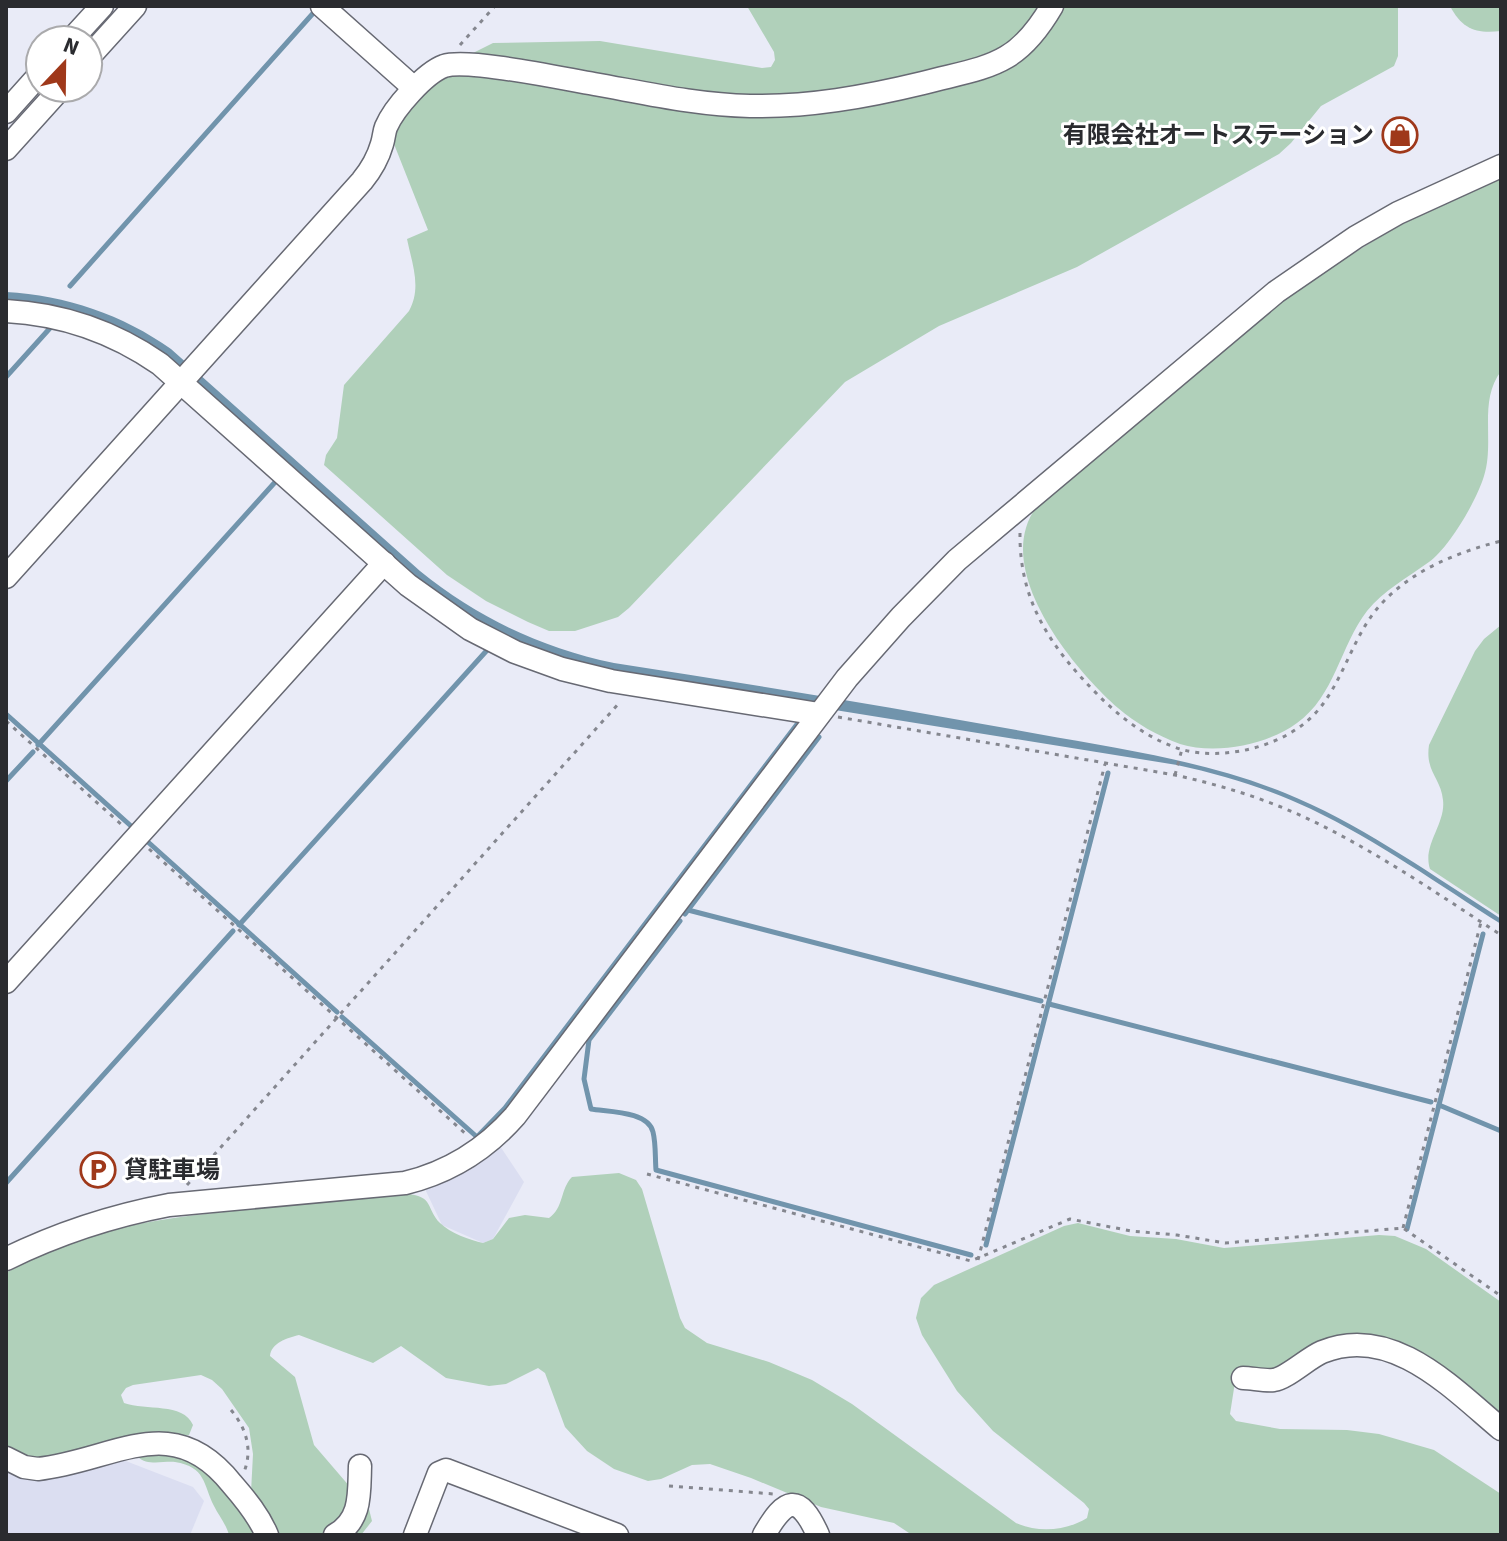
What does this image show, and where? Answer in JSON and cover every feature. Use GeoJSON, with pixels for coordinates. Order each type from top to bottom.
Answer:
{"type":"FeatureCollection","features":[{"type":"Feature","properties":{"kind":"street"},"geometry":{"type":"LineString","coordinates":[[86,24],[102,6]]}},
{"type":"Feature","properties":{"kind":"street"},"geometry":{"type":"LineString","coordinates":[[104,40],[135,6]]}},
{"type":"Feature","properties":{"kind":"street"},"geometry":{"type":"LineString","coordinates":[[322,6],[414,88]]}},
{"type":"Feature","properties":{"kind":"street"},"geometry":{"type":"LineString","coordinates":[[6,577],[371,169],[391,117],[414,88],[441,67],[500,68],[704,103],[790,106],[833,102],[984,67],[1007,58],[1026,44],[1052,6]]}},
{"type":"Feature","properties":{"kind":"street"},"geometry":{"type":"LineString","coordinates":[[6,112],[24,92]]}},
{"type":"Feature","properties":{"kind":"street"},"geometry":{"type":"LineString","coordinates":[[6,149],[47,104]]}},
{"type":"Feature","properties":{"kind":"street"},"geometry":{"type":"LineString","coordinates":[[6,1259],[68,1230],[179,1204],[405,1183],[445,1170],[482,1148],[515,1116],[825,707],[928,588],[1010,514],[1276,292],[1398,213],[1501,166]]}},
{"type":"Feature","properties":{"kind":"street"},"geometry":{"type":"LineString","coordinates":[[6,311],[68,320],[117,338],[187,376],[384,563],[428,601],[492,641],[562,669],[636,685],[825,707]]}},
{"type":"Feature","properties":{"kind":"street"},"geometry":{"type":"LineString","coordinates":[[6,982],[384,563]]}},
{"type":"Feature","properties":{"kind":"street"},"geometry":{"type":"LineString","coordinates":[[1243,1378],[1276,1380],[1326,1351],[1355,1345],[1369,1347],[1408,1357],[1425,1366],[1501,1429]]}},
{"type":"Feature","properties":{"kind":"street"},"geometry":{"type":"LineString","coordinates":[[6,1458],[24,1467],[38,1469],[135,1446],[176,1445],[200,1452],[211,1459],[237,1489],[261,1521],[267,1535]]}},
{"type":"Feature","properties":{"kind":"street"},"geometry":{"type":"LineString","coordinates":[[335,1535],[347,1527],[357,1508],[360,1466]]}},
{"type":"Feature","properties":{"kind":"street"},"geometry":{"type":"LineString","coordinates":[[415,1535],[439,1473],[446,1470],[617,1535]]}},
{"type":"Feature","properties":{"kind":"street"},"geometry":{"type":"LineString","coordinates":[[764,1535],[781,1509],[789,1505],[806,1511],[818,1535]]}},
{"type":"Feature","properties":{"kind":"path"},"geometry":{"type":"LineString","coordinates":[[448,65],[452,54],[495,6]]}},
{"type":"Feature","properties":{"kind":"path"},"geometry":{"type":"LineString","coordinates":[[1010,514],[1020,532],[1019,558],[1026,589],[1034,612],[1049,636],[1115,711],[1158,740],[1181,751],[1242,750],[1280,738],[1301,727],[1318,710],[1370,615],[1386,599],[1425,570],[1501,541]]}},
{"type":"Feature","properties":{"kind":"path"},"geometry":{"type":"LineString","coordinates":[[179,1204],[178,1195],[636,685]]}},
{"type":"Feature","properties":{"kind":"path"},"geometry":{"type":"LineString","coordinates":[[825,707],[1105,763],[1176,773],[1229,788],[1306,818],[1354,844],[1501,935]]}},
{"type":"Feature","properties":{"kind":"path"},"geometry":{"type":"LineString","coordinates":[[6,721],[482,1148]]}},
{"type":"Feature","properties":{"kind":"path"},"geometry":{"type":"LineString","coordinates":[[1176,773],[1181,751]]}},
{"type":"Feature","properties":{"kind":"path"},"geometry":{"type":"LineString","coordinates":[[978,1260],[1105,763]]}},
{"type":"Feature","properties":{"kind":"path"},"geometry":{"type":"LineString","coordinates":[[1403,1228],[1481,922]]}},
{"type":"Feature","properties":{"kind":"path"},"geometry":{"type":"LineString","coordinates":[[647,1174],[971,1261],[1070,1219],[1131,1231],[1225,1243],[1403,1228],[1501,1296]]}},
{"type":"Feature","properties":{"kind":"path"},"geometry":{"type":"LineString","coordinates":[[231,1410],[239,1419],[248,1441],[246,1466],[237,1489]]}},
{"type":"Feature","properties":{"kind":"path"},"geometry":{"type":"LineString","coordinates":[[669,1486],[769,1493],[782,1497],[789,1505]]}},
{"type":"Feature","properties":{"kind":"shaded area"},"geometry":{"type":"Polygon","coordinates":[[[500,1146],[524,1182],[493,1239],[483,1243],[442,1225],[425,1189],[473,1167],[500,1146]]]}},
{"type":"Feature","properties":{"kind":"shaded area"},"geometry":{"type":"Polygon","coordinates":[[[118,1458],[193,1487],[204,1501],[190,1535],[6,1535],[6,1466],[118,1458]]]}},
{"type":"Feature","properties":{"kind":"green space"},"geometry":{"type":"Polygon","coordinates":[[[747,6],[1047,6],[1004,54],[874,90],[747,101],[469,55],[493,43],[600,41],[771,67],[775,60],[774,52],[747,6]]]}},
{"type":"Feature","properties":{"kind":"green space"},"geometry":{"type":"Polygon","coordinates":[[[1057,6],[1398,6],[1398,56],[1394,66],[1321,106],[1279,154],[1077,267],[939,326],[845,382],[618,617],[575,631],[549,631],[486,601],[447,575],[324,465],[326,455],[337,438],[344,385],[409,311],[413,302],[415,275],[407,239],[428,230],[392,139],[418,100],[444,77],[454,71],[704,108],[985,72],[1057,6]]]}},
{"type":"Feature","properties":{"kind":"green space"},"geometry":{"type":"Polygon","coordinates":[[[1450,6],[1501,6],[1501,31],[1484,32],[1471,28],[1460,20],[1450,6]]]}},
{"type":"Feature","properties":{"kind":"green space"},"geometry":{"type":"Polygon","coordinates":[[[1501,179],[1501,371],[1490,396],[1484,476],[1469,510],[1453,535],[1437,555],[1388,590],[1367,611],[1320,699],[1310,712],[1285,731],[1241,746],[1194,747],[1155,733],[1132,719],[1079,668],[1042,614],[1023,557],[1025,530],[1038,505],[1283,301],[1415,217],[1501,179]]]}},
{"type":"Feature","properties":{"kind":"green space"},"geometry":{"type":"Polygon","coordinates":[[[1501,625],[1501,916],[1430,869],[1429,851],[1441,818],[1443,800],[1428,754],[1429,745],[1475,651],[1501,625]]]}},
{"type":"Feature","properties":{"kind":"green space"},"geometry":{"type":"Polygon","coordinates":[[[619,1173],[636,1180],[642,1189],[685,1328],[707,1343],[769,1362],[812,1380],[852,1404],[1016,1523],[1043,1529],[1061,1528],[1079,1522],[1087,1518],[1089,1509],[993,1431],[957,1391],[922,1335],[916,1318],[921,1298],[934,1285],[1064,1226],[1078,1223],[1130,1236],[1176,1239],[1224,1248],[1395,1236],[1426,1249],[1501,1302],[1501,1423],[1370,1342],[1275,1375],[1235,1382],[1230,1414],[1236,1421],[1280,1429],[1379,1434],[1434,1450],[1501,1494],[1501,1535],[912,1535],[894,1523],[821,1507],[710,1464],[692,1465],[661,1479],[648,1481],[614,1469],[587,1451],[565,1427],[545,1373],[538,1368],[506,1384],[489,1386],[446,1378],[401,1346],[373,1363],[299,1335],[276,1344],[270,1356],[295,1377],[314,1445],[369,1509],[372,1521],[361,1535],[274,1535],[251,1492],[253,1454],[249,1428],[222,1389],[201,1375],[133,1385],[121,1395],[124,1403],[181,1413],[193,1425],[189,1435],[38,1462],[6,1450],[6,1273],[35,1257],[95,1235],[157,1221],[407,1194],[426,1200],[436,1218],[449,1230],[483,1243],[493,1239],[509,1218],[525,1215],[549,1218],[557,1209],[572,1177],[619,1173]]]}},
{"type":"Feature","properties":{"kind":"green space"},"geometry":{"type":"Polygon","coordinates":[[[159,1451],[207,1465],[260,1535],[229,1535],[202,1478],[193,1468],[138,1457],[159,1451]]]}},
{"type":"Feature","properties":{"kind":"water"},"geometry":{"type":"Polygon","coordinates":[[[6,292],[72,302],[114,317],[153,337],[171,349],[420,571],[488,617],[536,640],[614,663],[1100,745],[1225,772],[1285,793],[1338,818],[1489,911],[1501,919],[1501,924],[1336,822],[1279,795],[1229,778],[1177,765],[612,674],[541,655],[452,610],[164,358],[6,304],[6,292]]]}},
{"type":"Feature","properties":{"kind":"waterway"},"geometry":{"type":"LineString","coordinates":[[70,286],[316,10]]}},
{"type":"Feature","properties":{"kind":"waterway"},"geometry":{"type":"LineString","coordinates":[[6,377],[51,327]]}},
{"type":"Feature","properties":{"kind":"waterway"},"geometry":{"type":"LineString","coordinates":[[38,745],[277,480]]}},
{"type":"Feature","properties":{"kind":"waterway"},"geometry":{"type":"LineString","coordinates":[[239,925],[489,648]]}},
{"type":"Feature","properties":{"kind":"waterway"},"geometry":{"type":"LineString","coordinates":[[6,714],[131,826]]}},
{"type":"Feature","properties":{"kind":"waterway"},"geometry":{"type":"LineString","coordinates":[[342,1017],[477,1137],[505,1108],[801,719]]}},
{"type":"Feature","properties":{"kind":"waterway"},"geometry":{"type":"LineString","coordinates":[[685,914],[819,737]]}},
{"type":"Feature","properties":{"kind":"waterway"},"geometry":{"type":"LineString","coordinates":[[6,781],[33,752]]}},
{"type":"Feature","properties":{"kind":"waterway"},"geometry":{"type":"LineString","coordinates":[[986,1245],[1108,773]]}},
{"type":"Feature","properties":{"kind":"waterway"},"geometry":{"type":"LineString","coordinates":[[148,842],[337,1012]]}},
{"type":"Feature","properties":{"kind":"waterway"},"geometry":{"type":"LineString","coordinates":[[688,910],[1041,1001]]}},
{"type":"Feature","properties":{"kind":"waterway"},"geometry":{"type":"LineString","coordinates":[[680,921],[589,1040],[584,1079],[591,1109],[636,1116],[650,1125],[656,1170],[971,1255]]}},
{"type":"Feature","properties":{"kind":"waterway"},"geometry":{"type":"LineString","coordinates":[[6,1183],[233,931]]}},
{"type":"Feature","properties":{"kind":"waterway"},"geometry":{"type":"LineString","coordinates":[[1407,1229],[1483,934]]}},
{"type":"Feature","properties":{"kind":"waterway"},"geometry":{"type":"LineString","coordinates":[[1049,1004],[1431,1102]]}},
{"type":"Feature","properties":{"kind":"waterway"},"geometry":{"type":"LineString","coordinates":[[1439,1105],[1501,1131]]}},
{"type":"Feature","properties":{"kind":"place","name":"有限会社オートステーション"},"geometry":{"type":"Point","coordinates":[1400,135]}},
{"type":"Feature","properties":{"kind":"place","name":"貸駐車場"},"geometry":{"type":"Point","coordinates":[98,1170]}}]}
